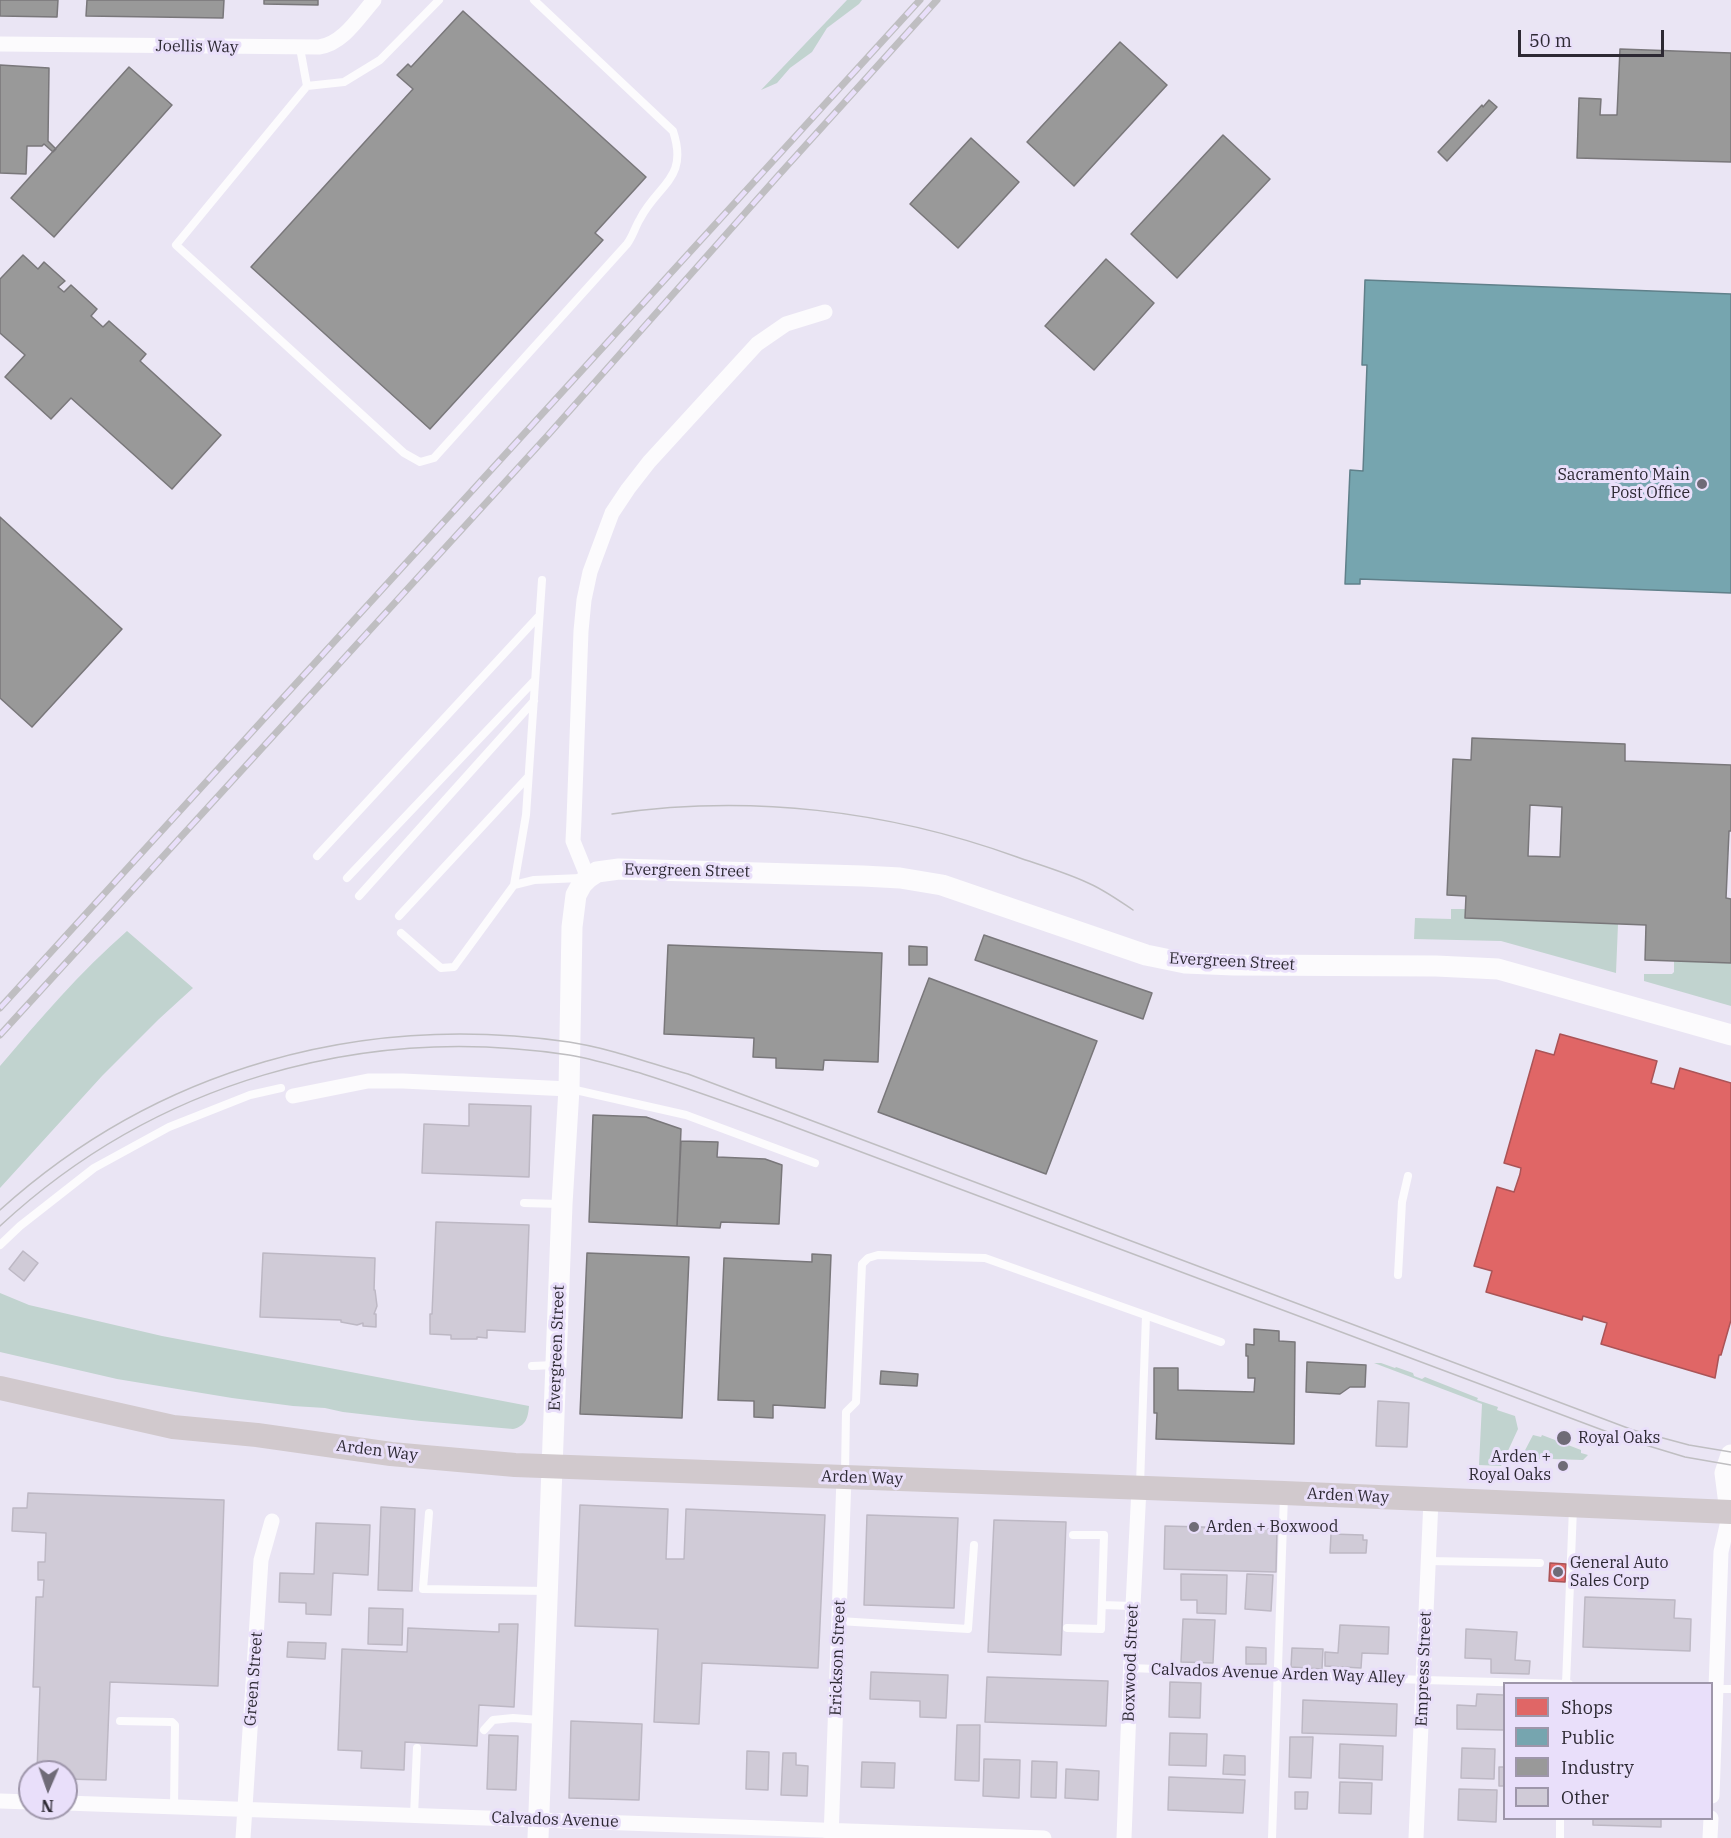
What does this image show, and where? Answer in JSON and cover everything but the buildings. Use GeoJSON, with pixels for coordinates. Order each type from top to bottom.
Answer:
{"type":"FeatureCollection","features":[{"type":"Feature","properties":{"kind":"main road","name":"Arden Way"},"geometry":{"type":"LineString","coordinates":[[0,1388],[173,1426],[391,1454],[553,1467],[1731,1511]]}},
{"type":"Feature","properties":{"kind":"street","name":"Joellis Way"},"geometry":{"type":"LineString","coordinates":[[0,44],[300,48],[328,46],[337,41],[374,0]]}},
{"type":"Feature","properties":{"kind":"street"},"geometry":{"type":"LineString","coordinates":[[588,878],[573,841],[581,631],[590,572],[612,513],[649,462],[757,344],[786,324],[825,312]]}},
{"type":"Feature","properties":{"kind":"street","name":"Evergreen Street"},"geometry":{"type":"LineString","coordinates":[[538,1829],[562,1204],[569,1089],[574,905],[582,884],[588,878],[607,870],[653,868],[863,876],[921,881],[942,885],[1146,955],[1167,960],[1234,965],[1436,966],[1498,969],[1731,1035]]}},
{"type":"Feature","properties":{"kind":"street"},"geometry":{"type":"LineString","coordinates":[[287,1092],[368,1081],[569,1089]]}},
{"type":"Feature","properties":{"kind":"street"},"geometry":{"type":"LineString","coordinates":[[1713,1781],[1725,1590],[1721,1552],[1731,1511],[1725,1473],[1731,1455]]}},
{"type":"Feature","properties":{"kind":"street","name":"Erickson Street"},"geometry":{"type":"LineString","coordinates":[[831,1834],[844,1478]]}},
{"type":"Feature","properties":{"kind":"street","name":"Boxwood Street"},"geometry":{"type":"LineString","coordinates":[[1125,1838],[1133,1606],[1140,1488]]}},
{"type":"Feature","properties":{"kind":"street","name":"Empress Street"},"geometry":{"type":"LineString","coordinates":[[1416,1838],[1431,1500]]}},
{"type":"Feature","properties":{"kind":"street","name":"Green Street"},"geometry":{"type":"LineString","coordinates":[[243,1838],[261,1560],[272,1521]]}},
{"type":"Feature","properties":{"kind":"street"},"geometry":{"type":"LineString","coordinates":[[0,1801],[18,1802]]}},
{"type":"Feature","properties":{"kind":"street","name":"Calvados Avenue"},"geometry":{"type":"LineString","coordinates":[[78,1803],[414,1815],[538,1829],[1044,1838]]}},
{"type":"Feature","properties":{"kind":"street"},"geometry":{"type":"LineString","coordinates":[[1710,1838],[1711,1820]]}},
{"type":"Feature","properties":{"kind":"lane"},"geometry":{"type":"LineString","coordinates":[[439,0],[380,60],[344,82],[308,86],[176,245],[404,453],[420,462],[434,458],[627,244],[640,218],[670,181],[677,160],[677,143],[673,131],[534,0]]}},
{"type":"Feature","properties":{"kind":"lane"},"geometry":{"type":"LineString","coordinates":[[300,48],[308,86]]}},
{"type":"Feature","properties":{"kind":"lane"},"geometry":{"type":"LineString","coordinates":[[401,933],[441,968],[454,967],[513,885],[526,815],[542,580]]}},
{"type":"Feature","properties":{"kind":"lane"},"geometry":{"type":"LineString","coordinates":[[317,856],[538,617]]}},
{"type":"Feature","properties":{"kind":"lane"},"geometry":{"type":"LineString","coordinates":[[347,878],[535,680]]}},
{"type":"Feature","properties":{"kind":"lane"},"geometry":{"type":"LineString","coordinates":[[359,896],[534,701]]}},
{"type":"Feature","properties":{"kind":"lane"},"geometry":{"type":"LineString","coordinates":[[399,916],[528,777]]}},
{"type":"Feature","properties":{"kind":"lane"},"geometry":{"type":"LineString","coordinates":[[513,885],[534,880],[588,878]]}},
{"type":"Feature","properties":{"kind":"lane"},"geometry":{"type":"LineString","coordinates":[[569,1089],[686,1115],[815,1163]]}},
{"type":"Feature","properties":{"kind":"lane"},"geometry":{"type":"LineString","coordinates":[[0,1245],[20,1226],[94,1168],[169,1127],[250,1095],[287,1092]]}},
{"type":"Feature","properties":{"kind":"lane"},"geometry":{"type":"LineString","coordinates":[[1398,1275],[1402,1202],[1408,1176]]}},
{"type":"Feature","properties":{"kind":"lane"},"geometry":{"type":"LineString","coordinates":[[524,1203],[562,1204]]}},
{"type":"Feature","properties":{"kind":"lane"},"geometry":{"type":"LineString","coordinates":[[844,1478],[846,1412],[856,1402],[862,1264],[868,1258],[878,1256],[985,1258],[1221,1342]]}},
{"type":"Feature","properties":{"kind":"lane"},"geometry":{"type":"LineString","coordinates":[[1140,1488],[1146,1316]]}},
{"type":"Feature","properties":{"kind":"lane"},"geometry":{"type":"LineString","coordinates":[[532,1366],[556,1365]]}},
{"type":"Feature","properties":{"kind":"lane"},"geometry":{"type":"LineString","coordinates":[[1272,1838],[1284,1493]]}},
{"type":"Feature","properties":{"kind":"lane"},"geometry":{"type":"LineString","coordinates":[[1567,1682],[1573,1506]]}},
{"type":"Feature","properties":{"kind":"lane"},"geometry":{"type":"LineString","coordinates":[[429,1513],[423,1589],[546,1591]]}},
{"type":"Feature","properties":{"kind":"lane"},"geometry":{"type":"LineString","coordinates":[[1067,1628],[1101,1629],[1104,1535],[1073,1534]]}},
{"type":"Feature","properties":{"kind":"lane"},"geometry":{"type":"LineString","coordinates":[[839,1621],[968,1629],[974,1545]]}},
{"type":"Feature","properties":{"kind":"lane"},"geometry":{"type":"LineString","coordinates":[[1429,1561],[1540,1563]]}},
{"type":"Feature","properties":{"kind":"lane"},"geometry":{"type":"LineString","coordinates":[[1102,1605],[1133,1606]]}},
{"type":"Feature","properties":{"kind":"lane","name":"Calvados Avenue Arden Way Alley"},"geometry":{"type":"LineString","coordinates":[[1131,1668],[1519,1682]]}},
{"type":"Feature","properties":{"kind":"lane"},"geometry":{"type":"LineString","coordinates":[[484,1730],[493,1720],[513,1718],[542,1720]]}},
{"type":"Feature","properties":{"kind":"lane"},"geometry":{"type":"LineString","coordinates":[[120,1721],[172,1722],[175,1725],[174,1807]]}},
{"type":"Feature","properties":{"kind":"lane"},"geometry":{"type":"LineString","coordinates":[[414,1815],[417,1748]]}},
{"type":"Feature","properties":{"kind":"lane"},"geometry":{"type":"LineString","coordinates":[[1560,1820],[1560,1838]]}},
{"type":"Feature","properties":{"kind":"shaded area"},"geometry":{"type":"Polygon","coordinates":[[[847,0],[862,0],[827,28],[812,52],[790,68],[777,83],[761,90],[847,0]]]}},
{"type":"Feature","properties":{"kind":"shaded area"},"geometry":{"type":"Polygon","coordinates":[[[1451,909],[1466,909],[1466,918],[1618,924],[1616,973],[1501,941],[1414,939],[1415,918],[1451,919],[1451,909]]]}},
{"type":"Feature","properties":{"kind":"shaded area"},"geometry":{"type":"Polygon","coordinates":[[[127,931],[193,988],[102,1076],[0,1188],[0,1066],[45,1013],[127,931]]]}},
{"type":"Feature","properties":{"kind":"shaded area"},"geometry":{"type":"Polygon","coordinates":[[[1674,961],[1731,963],[1731,1006],[1644,981],[1644,974],[1672,974],[1674,961]]]}},
{"type":"Feature","properties":{"kind":"shaded area"},"geometry":{"type":"Polygon","coordinates":[[[0,1293],[29,1305],[162,1336],[529,1406],[528,1414],[524,1424],[513,1429],[293,1406],[117,1379],[0,1352],[0,1293]]]}},
{"type":"Feature","properties":{"kind":"shaded area"},"geometry":{"type":"Polygon","coordinates":[[[1374,1363],[1396,1367],[1422,1379],[1425,1377],[1478,1398],[1477,1400],[1498,1407],[1497,1410],[1515,1416],[1518,1429],[1501,1466],[1479,1465],[1482,1404],[1374,1363]]]}},
{"type":"Feature","properties":{"kind":"shaded area"},"geometry":{"type":"Polygon","coordinates":[[[1533,1435],[1541,1437],[1542,1435],[1588,1455],[1583,1460],[1521,1458],[1533,1435]]]}},
{"type":"Feature","properties":{"kind":"tram line"},"geometry":{"type":"LineString","coordinates":[[612,814],[663,808],[766,806],[868,817],[968,841],[1052,869],[1092,885],[1133,910]]}},
{"type":"Feature","properties":{"kind":"tram line"},"geometry":{"type":"LineString","coordinates":[[0,1210],[61,1161],[126,1120],[194,1087],[265,1062],[339,1045],[414,1036],[491,1035],[569,1042],[614,1052],[688,1074],[1633,1430],[1689,1445],[1731,1452]]}},
{"type":"Feature","properties":{"kind":"tram line"},"geometry":{"type":"LineString","coordinates":[[0,1226],[60,1176],[125,1134],[193,1101],[264,1075],[338,1057],[414,1048],[491,1047],[569,1055],[643,1074],[784,1123],[1629,1440],[1685,1457],[1731,1465]]}},
{"type":"Feature","properties":{"kind":"railway"},"geometry":{"type":"LineString","coordinates":[[0,1008],[920,0]]}},
{"type":"Feature","properties":{"kind":"railway"},"geometry":{"type":"LineString","coordinates":[[0,1035],[549,434],[937,0]]}},
{"type":"Feature","properties":{"kind":"place","name":"Sacramento Main Post Office"},"geometry":{"type":"Point","coordinates":[1702,484]}},
{"type":"Feature","properties":{"kind":"place","name":"Royal Oaks"},"geometry":{"type":"Point","coordinates":[1564,1438]}},
{"type":"Feature","properties":{"kind":"place","name":"Arden + Royal Oaks"},"geometry":{"type":"Point","coordinates":[1563,1466]}},
{"type":"Feature","properties":{"kind":"place","name":"Arden + Boxwood"},"geometry":{"type":"Point","coordinates":[1194,1527]}},
{"type":"Feature","properties":{"kind":"place","name":"General Auto Sales Corp"},"geometry":{"type":"Point","coordinates":[1558,1572]}}]}
